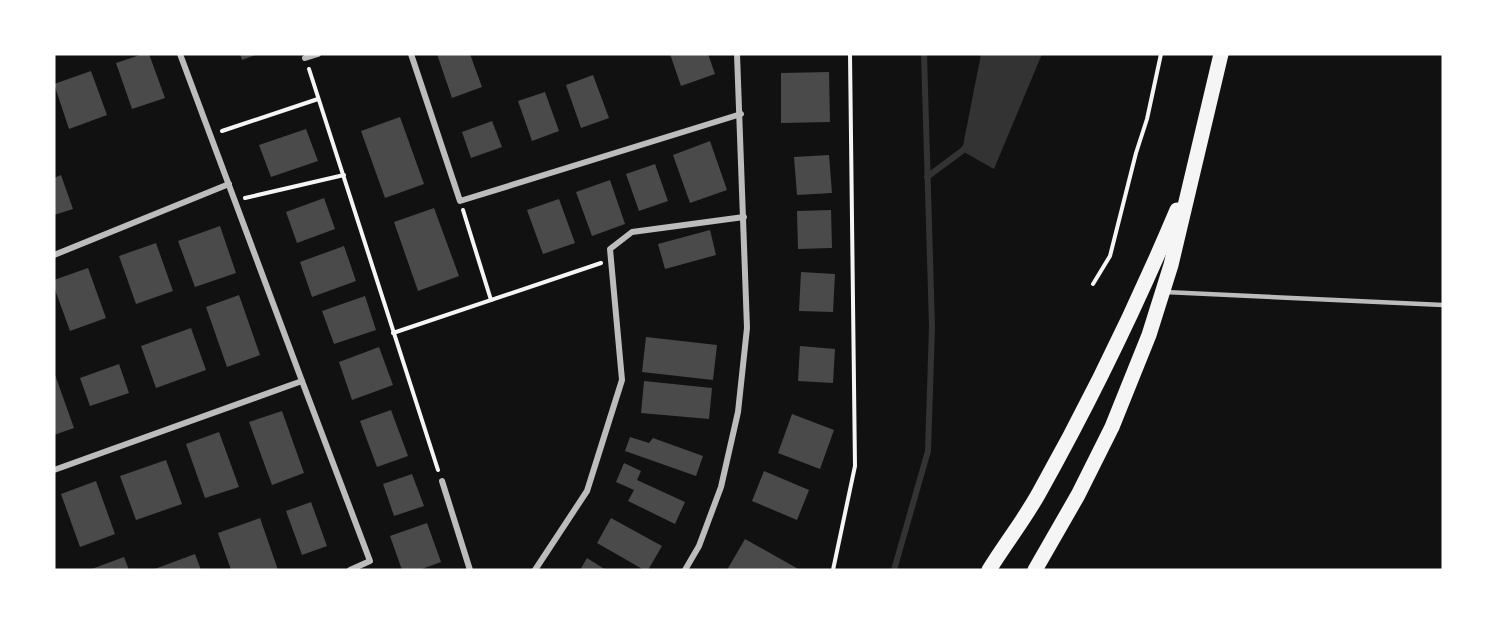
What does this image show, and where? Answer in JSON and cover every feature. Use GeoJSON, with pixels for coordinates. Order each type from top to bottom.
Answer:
{"type":"FeatureCollection","features":[{"type":"Feature","properties":{"kind":"main road"},"geometry":{"type":"LineString","coordinates":[[1035,570],[1078,495],[1112,427],[1149,335],[1171,265],[1221,54]]}},
{"type":"Feature","properties":{"kind":"main road"},"geometry":{"type":"LineString","coordinates":[[989,570],[1038,496],[1069,438],[1142,293],[1194,168]]}},
{"type":"Feature","properties":{"kind":"street"},"geometry":{"type":"LineString","coordinates":[[180,54],[370,561],[351,570]]}},
{"type":"Feature","properties":{"kind":"street"},"geometry":{"type":"LineString","coordinates":[[305,58],[318,54]]}},
{"type":"Feature","properties":{"kind":"street"},"geometry":{"type":"LineString","coordinates":[[411,54],[460,201],[741,114]]}},
{"type":"Feature","properties":{"kind":"street"},"geometry":{"type":"LineString","coordinates":[[685,570],[699,546],[721,488],[738,412],[747,328],[741,114],[737,54]]}},
{"type":"Feature","properties":{"kind":"street"},"geometry":{"type":"LineString","coordinates":[[54,255],[229,184]]}},
{"type":"Feature","properties":{"kind":"street"},"geometry":{"type":"LineString","coordinates":[[535,570],[587,491],[622,380],[610,249],[633,232],[744,217]]}},
{"type":"Feature","properties":{"kind":"street"},"geometry":{"type":"LineString","coordinates":[[54,470],[302,381]]}},
{"type":"Feature","properties":{"kind":"street"},"geometry":{"type":"LineString","coordinates":[[442,481],[470,570]]}},
{"type":"Feature","properties":{"kind":"lane"},"geometry":{"type":"LineString","coordinates":[[1163,292],[1443,305]]}},
{"type":"Feature","properties":{"kind":"path"},"geometry":{"type":"LineString","coordinates":[[833,570],[855,466],[850,54]]}},
{"type":"Feature","properties":{"kind":"path"},"geometry":{"type":"LineString","coordinates":[[1093,284],[1110,256],[1147,119],[1161,54]]}},
{"type":"Feature","properties":{"kind":"path"},"geometry":{"type":"LineString","coordinates":[[305,58],[442,481]]}},
{"type":"Feature","properties":{"kind":"path"},"geometry":{"type":"LineString","coordinates":[[210,135],[318,99]]}},
{"type":"Feature","properties":{"kind":"path"},"geometry":{"type":"LineString","coordinates":[[235,200],[344,175]]}},
{"type":"Feature","properties":{"kind":"path"},"geometry":{"type":"LineString","coordinates":[[460,201],[490,300]]}},
{"type":"Feature","properties":{"kind":"path"},"geometry":{"type":"LineString","coordinates":[[393,333],[611,260]]}},
{"type":"Feature","properties":{"kind":"shaded area"},"geometry":{"type":"Polygon","coordinates":[[[981,54],[1042,54],[994,169],[962,151],[981,54]]]}},
{"type":"Feature","properties":{"kind":"building"},"geometry":{"type":"Polygon","coordinates":[[[149,54],[165,98],[132,109],[116,63],[149,54]]]}},
{"type":"Feature","properties":{"kind":"building"},"geometry":{"type":"Polygon","coordinates":[[[240,54],[258,54],[242,60],[240,54]]]}},
{"type":"Feature","properties":{"kind":"building"},"geometry":{"type":"Polygon","coordinates":[[[437,54],[470,54],[482,87],[452,98],[437,54]]]}},
{"type":"Feature","properties":{"kind":"building"},"geometry":{"type":"Polygon","coordinates":[[[670,54],[708,54],[715,74],[681,86],[670,54]]]}},
{"type":"Feature","properties":{"kind":"building"},"geometry":{"type":"Polygon","coordinates":[[[91,71],[107,115],[69,129],[54,84],[91,71]]]}},
{"type":"Feature","properties":{"kind":"building"},"geometry":{"type":"Polygon","coordinates":[[[829,72],[830,122],[781,123],[781,73],[829,72]]]}},
{"type":"Feature","properties":{"kind":"building"},"geometry":{"type":"Polygon","coordinates":[[[593,75],[609,118],[581,128],[566,85],[593,75]]]}},
{"type":"Feature","properties":{"kind":"building"},"geometry":{"type":"Polygon","coordinates":[[[545,92],[559,131],[532,141],[518,101],[545,92]]]}},
{"type":"Feature","properties":{"kind":"building"},"geometry":{"type":"Polygon","coordinates":[[[400,117],[424,184],[385,198],[361,131],[400,117]]]}},
{"type":"Feature","properties":{"kind":"building"},"geometry":{"type":"Polygon","coordinates":[[[492,121],[502,147],[471,158],[462,132],[492,121]]]}},
{"type":"Feature","properties":{"kind":"building"},"geometry":{"type":"Polygon","coordinates":[[[306,129],[318,161],[271,177],[259,145],[306,129]]]}},
{"type":"Feature","properties":{"kind":"building"},"geometry":{"type":"Polygon","coordinates":[[[710,141],[727,190],[690,203],[673,155],[710,141]]]}},
{"type":"Feature","properties":{"kind":"building"},"geometry":{"type":"Polygon","coordinates":[[[829,155],[832,193],[797,195],[794,157],[829,155]]]}},
{"type":"Feature","properties":{"kind":"building"},"geometry":{"type":"Polygon","coordinates":[[[655,164],[668,201],[639,211],[626,174],[655,164]]]}},
{"type":"Feature","properties":{"kind":"building"},"geometry":{"type":"Polygon","coordinates":[[[61,175],[73,209],[54,215],[54,178],[61,175]]]}},
{"type":"Feature","properties":{"kind":"building"},"geometry":{"type":"Polygon","coordinates":[[[610,180],[625,224],[592,236],[576,192],[610,180]]]}},
{"type":"Feature","properties":{"kind":"building"},"geometry":{"type":"Polygon","coordinates":[[[324,198],[335,229],[297,243],[286,212],[324,198]]]}},
{"type":"Feature","properties":{"kind":"building"},"geometry":{"type":"Polygon","coordinates":[[[559,199],[575,243],[543,254],[527,210],[559,199]]]}},
{"type":"Feature","properties":{"kind":"building"},"geometry":{"type":"Polygon","coordinates":[[[434,208],[459,276],[418,291],[394,222],[434,208]]]}},
{"type":"Feature","properties":{"kind":"building"},"geometry":{"type":"Polygon","coordinates":[[[831,210],[832,248],[798,249],[797,211],[831,210]]]}},
{"type":"Feature","properties":{"kind":"building"},"geometry":{"type":"Polygon","coordinates":[[[220,226],[236,273],[195,287],[178,241],[220,226]]]}},
{"type":"Feature","properties":{"kind":"building"},"geometry":{"type":"Polygon","coordinates":[[[710,230],[716,255],[665,269],[658,244],[710,230]]]}},
{"type":"Feature","properties":{"kind":"building"},"geometry":{"type":"Polygon","coordinates":[[[156,243],[173,291],[136,304],[119,256],[156,243]]]}},
{"type":"Feature","properties":{"kind":"building"},"geometry":{"type":"Polygon","coordinates":[[[344,246],[356,281],[312,297],[300,262],[344,246]]]}},
{"type":"Feature","properties":{"kind":"building"},"geometry":{"type":"Polygon","coordinates":[[[88,268],[106,318],[70,331],[54,287],[54,280],[88,268]]]}},
{"type":"Feature","properties":{"kind":"building"},"geometry":{"type":"Polygon","coordinates":[[[801,272],[835,274],[833,312],[799,311],[801,272]]]}},
{"type":"Feature","properties":{"kind":"building"},"geometry":{"type":"Polygon","coordinates":[[[239,295],[260,355],[227,367],[206,307],[239,295]]]}},
{"type":"Feature","properties":{"kind":"building"},"geometry":{"type":"Polygon","coordinates":[[[365,296],[376,330],[334,344],[322,311],[365,296]]]}},
{"type":"Feature","properties":{"kind":"building"},"geometry":{"type":"Polygon","coordinates":[[[191,328],[206,370],[156,388],[141,346],[191,328]]]}},
{"type":"Feature","properties":{"kind":"building"},"geometry":{"type":"Polygon","coordinates":[[[646,337],[717,345],[713,380],[642,372],[646,337]]]}},
{"type":"Feature","properties":{"kind":"building"},"geometry":{"type":"Polygon","coordinates":[[[800,346],[835,349],[833,383],[798,381],[800,346]]]}},
{"type":"Feature","properties":{"kind":"building"},"geometry":{"type":"Polygon","coordinates":[[[379,347],[393,385],[352,400],[339,362],[379,347]]]}},
{"type":"Feature","properties":{"kind":"building"},"geometry":{"type":"Polygon","coordinates":[[[119,364],[129,393],[90,406],[80,378],[119,364]]]}},
{"type":"Feature","properties":{"kind":"building"},"geometry":{"type":"Polygon","coordinates":[[[54,372],[74,428],[54,435],[54,372]]]}},
{"type":"Feature","properties":{"kind":"building"},"geometry":{"type":"Polygon","coordinates":[[[644,381],[712,388],[709,419],[641,413],[644,381]]]}},
{"type":"Feature","properties":{"kind":"building"},"geometry":{"type":"Polygon","coordinates":[[[391,410],[408,456],[377,467],[360,421],[391,410]]]}},
{"type":"Feature","properties":{"kind":"building"},"geometry":{"type":"Polygon","coordinates":[[[282,411],[304,473],[272,485],[249,422],[282,411]]]}},
{"type":"Feature","properties":{"kind":"building"},"geometry":{"type":"Polygon","coordinates":[[[792,414],[834,430],[820,469],[778,453],[792,414]]]}},
{"type":"Feature","properties":{"kind":"building"},"geometry":{"type":"Polygon","coordinates":[[[219,432],[239,487],[205,498],[186,444],[219,432]]]}},
{"type":"Feature","properties":{"kind":"building"},"geometry":{"type":"Polygon","coordinates":[[[630,437],[649,443],[653,438],[703,456],[696,476],[625,451],[630,437]]]}},
{"type":"Feature","properties":{"kind":"building"},"geometry":{"type":"Polygon","coordinates":[[[166,460],[182,504],[136,520],[120,476],[166,460]]]}},
{"type":"Feature","properties":{"kind":"building"},"geometry":{"type":"Polygon","coordinates":[[[624,463],[641,471],[637,480],[685,502],[675,524],[628,501],[634,490],[616,482],[624,463]]]}},
{"type":"Feature","properties":{"kind":"building"},"geometry":{"type":"Polygon","coordinates":[[[764,471],[809,490],[797,520],[752,501],[764,471]]]}},
{"type":"Feature","properties":{"kind":"building"},"geometry":{"type":"Polygon","coordinates":[[[412,474],[424,506],[394,516],[383,484],[412,474]]]}},
{"type":"Feature","properties":{"kind":"building"},"geometry":{"type":"Polygon","coordinates":[[[96,481],[115,534],[80,547],[61,494],[96,481]]]}},
{"type":"Feature","properties":{"kind":"building"},"geometry":{"type":"Polygon","coordinates":[[[311,502],[327,546],[302,555],[286,511],[311,502]]]}},
{"type":"Feature","properties":{"kind":"building"},"geometry":{"type":"Polygon","coordinates":[[[260,518],[278,570],[231,570],[218,533],[260,518]]]}},
{"type":"Feature","properties":{"kind":"building"},"geometry":{"type":"Polygon","coordinates":[[[611,518],[662,546],[648,570],[644,570],[597,543],[611,518]]]}},
{"type":"Feature","properties":{"kind":"building"},"geometry":{"type":"Polygon","coordinates":[[[427,523],[441,562],[419,570],[402,570],[390,536],[427,523]]]}},
{"type":"Feature","properties":{"kind":"building"},"geometry":{"type":"Polygon","coordinates":[[[745,539],[800,570],[727,570],[745,539]]]}},
{"type":"Feature","properties":{"kind":"building"},"geometry":{"type":"Polygon","coordinates":[[[195,554],[201,570],[152,570],[195,554]]]}},
{"type":"Feature","properties":{"kind":"building"},"geometry":{"type":"Polygon","coordinates":[[[124,557],[129,570],[89,570],[124,557]]]}},
{"type":"Feature","properties":{"kind":"building"},"geometry":{"type":"Polygon","coordinates":[[[587,558],[606,570],[580,570],[587,558]]]}},
{"type":"Feature","properties":{"kind":"waterway"},"geometry":{"type":"LineString","coordinates":[[894,570],[928,451],[932,327],[924,54]]}},
{"type":"Feature","properties":{"kind":"waterway"},"geometry":{"type":"LineString","coordinates":[[927,177],[966,146]]}}]}
